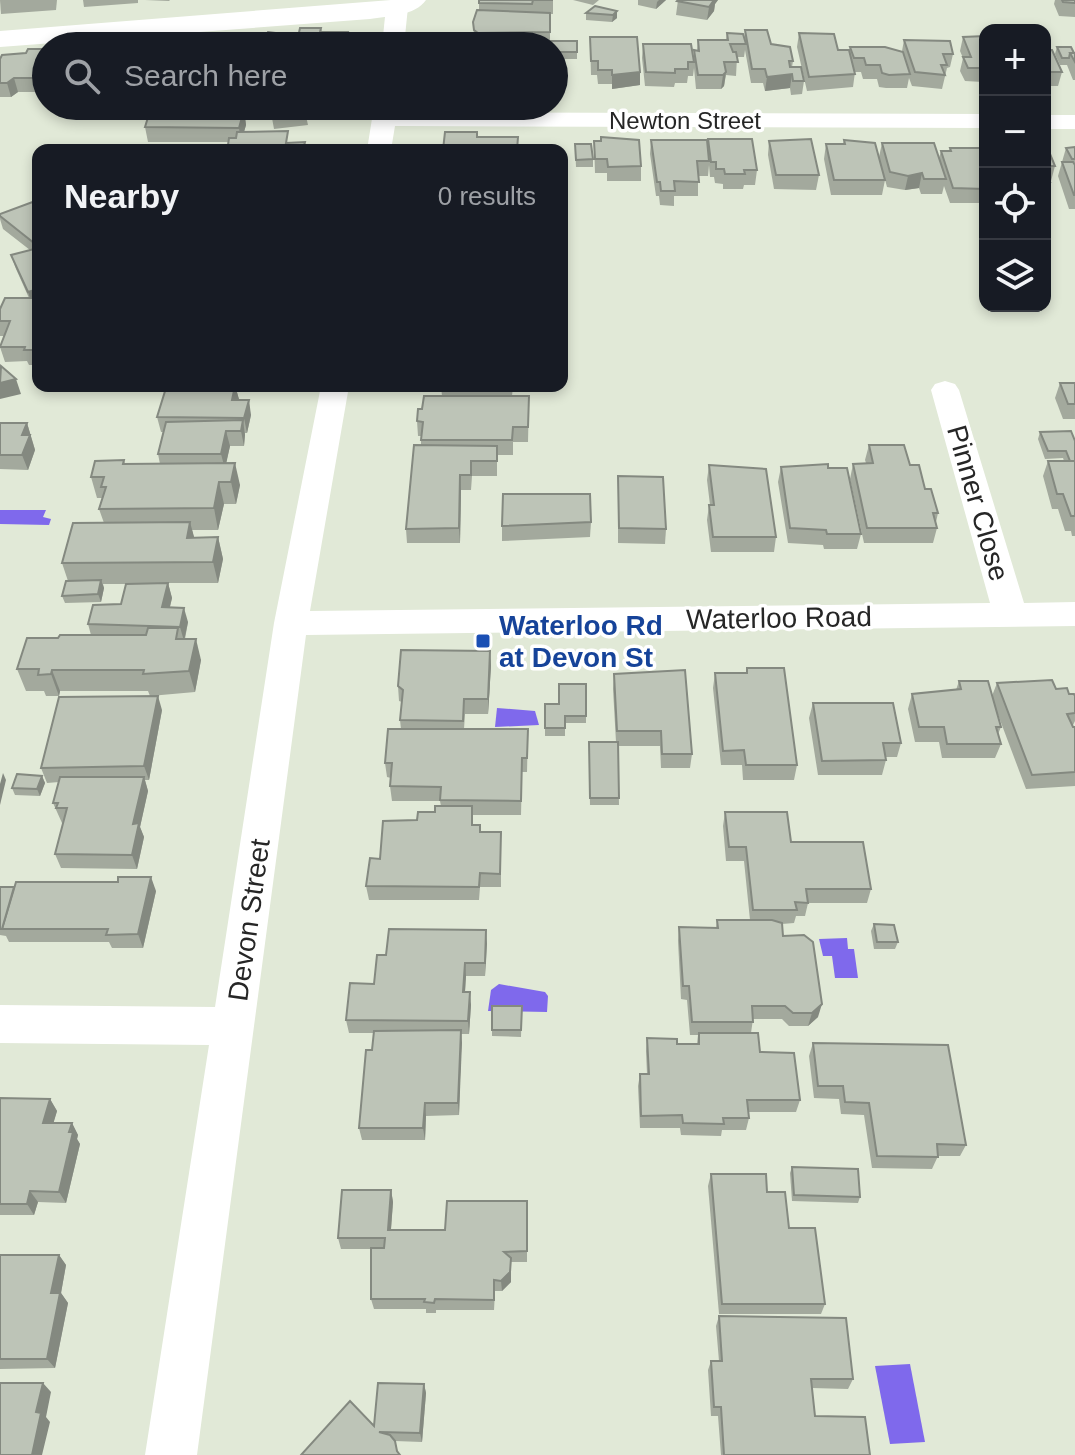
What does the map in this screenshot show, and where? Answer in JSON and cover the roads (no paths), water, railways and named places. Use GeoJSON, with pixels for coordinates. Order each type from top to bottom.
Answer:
{"type":"FeatureCollection","features":[{"type":"Feature","properties":{"kind":"street"},"geometry":{"type":"LineString","coordinates":[[81,32],[405,4],[397,32]]}},
{"type":"Feature","properties":{"kind":"street"},"geometry":{"type":"LineString","coordinates":[[0,39],[32,36]]}},
{"type":"Feature","properties":{"kind":"street","name":"Newton Street"},"geometry":{"type":"LineString","coordinates":[[568,115],[979,121]]}},
{"type":"Feature","properties":{"kind":"street"},"geometry":{"type":"LineString","coordinates":[[380,144],[384,120]]}},
{"type":"Feature","properties":{"kind":"street"},"geometry":{"type":"LineString","coordinates":[[1051,122],[1075,122]]}},
{"type":"Feature","properties":{"kind":"street","name":"Pinner Close"},"geometry":{"type":"LineString","coordinates":[[945,390],[1011,616]]}},
{"type":"Feature","properties":{"kind":"street","name":"Devon Street"},"geometry":{"type":"LineString","coordinates":[[171,1455],[291,623],[334,392]]}},
{"type":"Feature","properties":{"kind":"street","name":"Waterloo Road"},"geometry":{"type":"LineString","coordinates":[[291,623],[1011,616],[1071,620]]}},
{"type":"Feature","properties":{"kind":"street"},"geometry":{"type":"LineString","coordinates":[[0,1024],[235,1026]]}},
{"type":"Feature","properties":{"kind":"place","name":"Waterloo Rd at Devon St"},"geometry":{"type":"Point","coordinates":[483,641]}}]}
